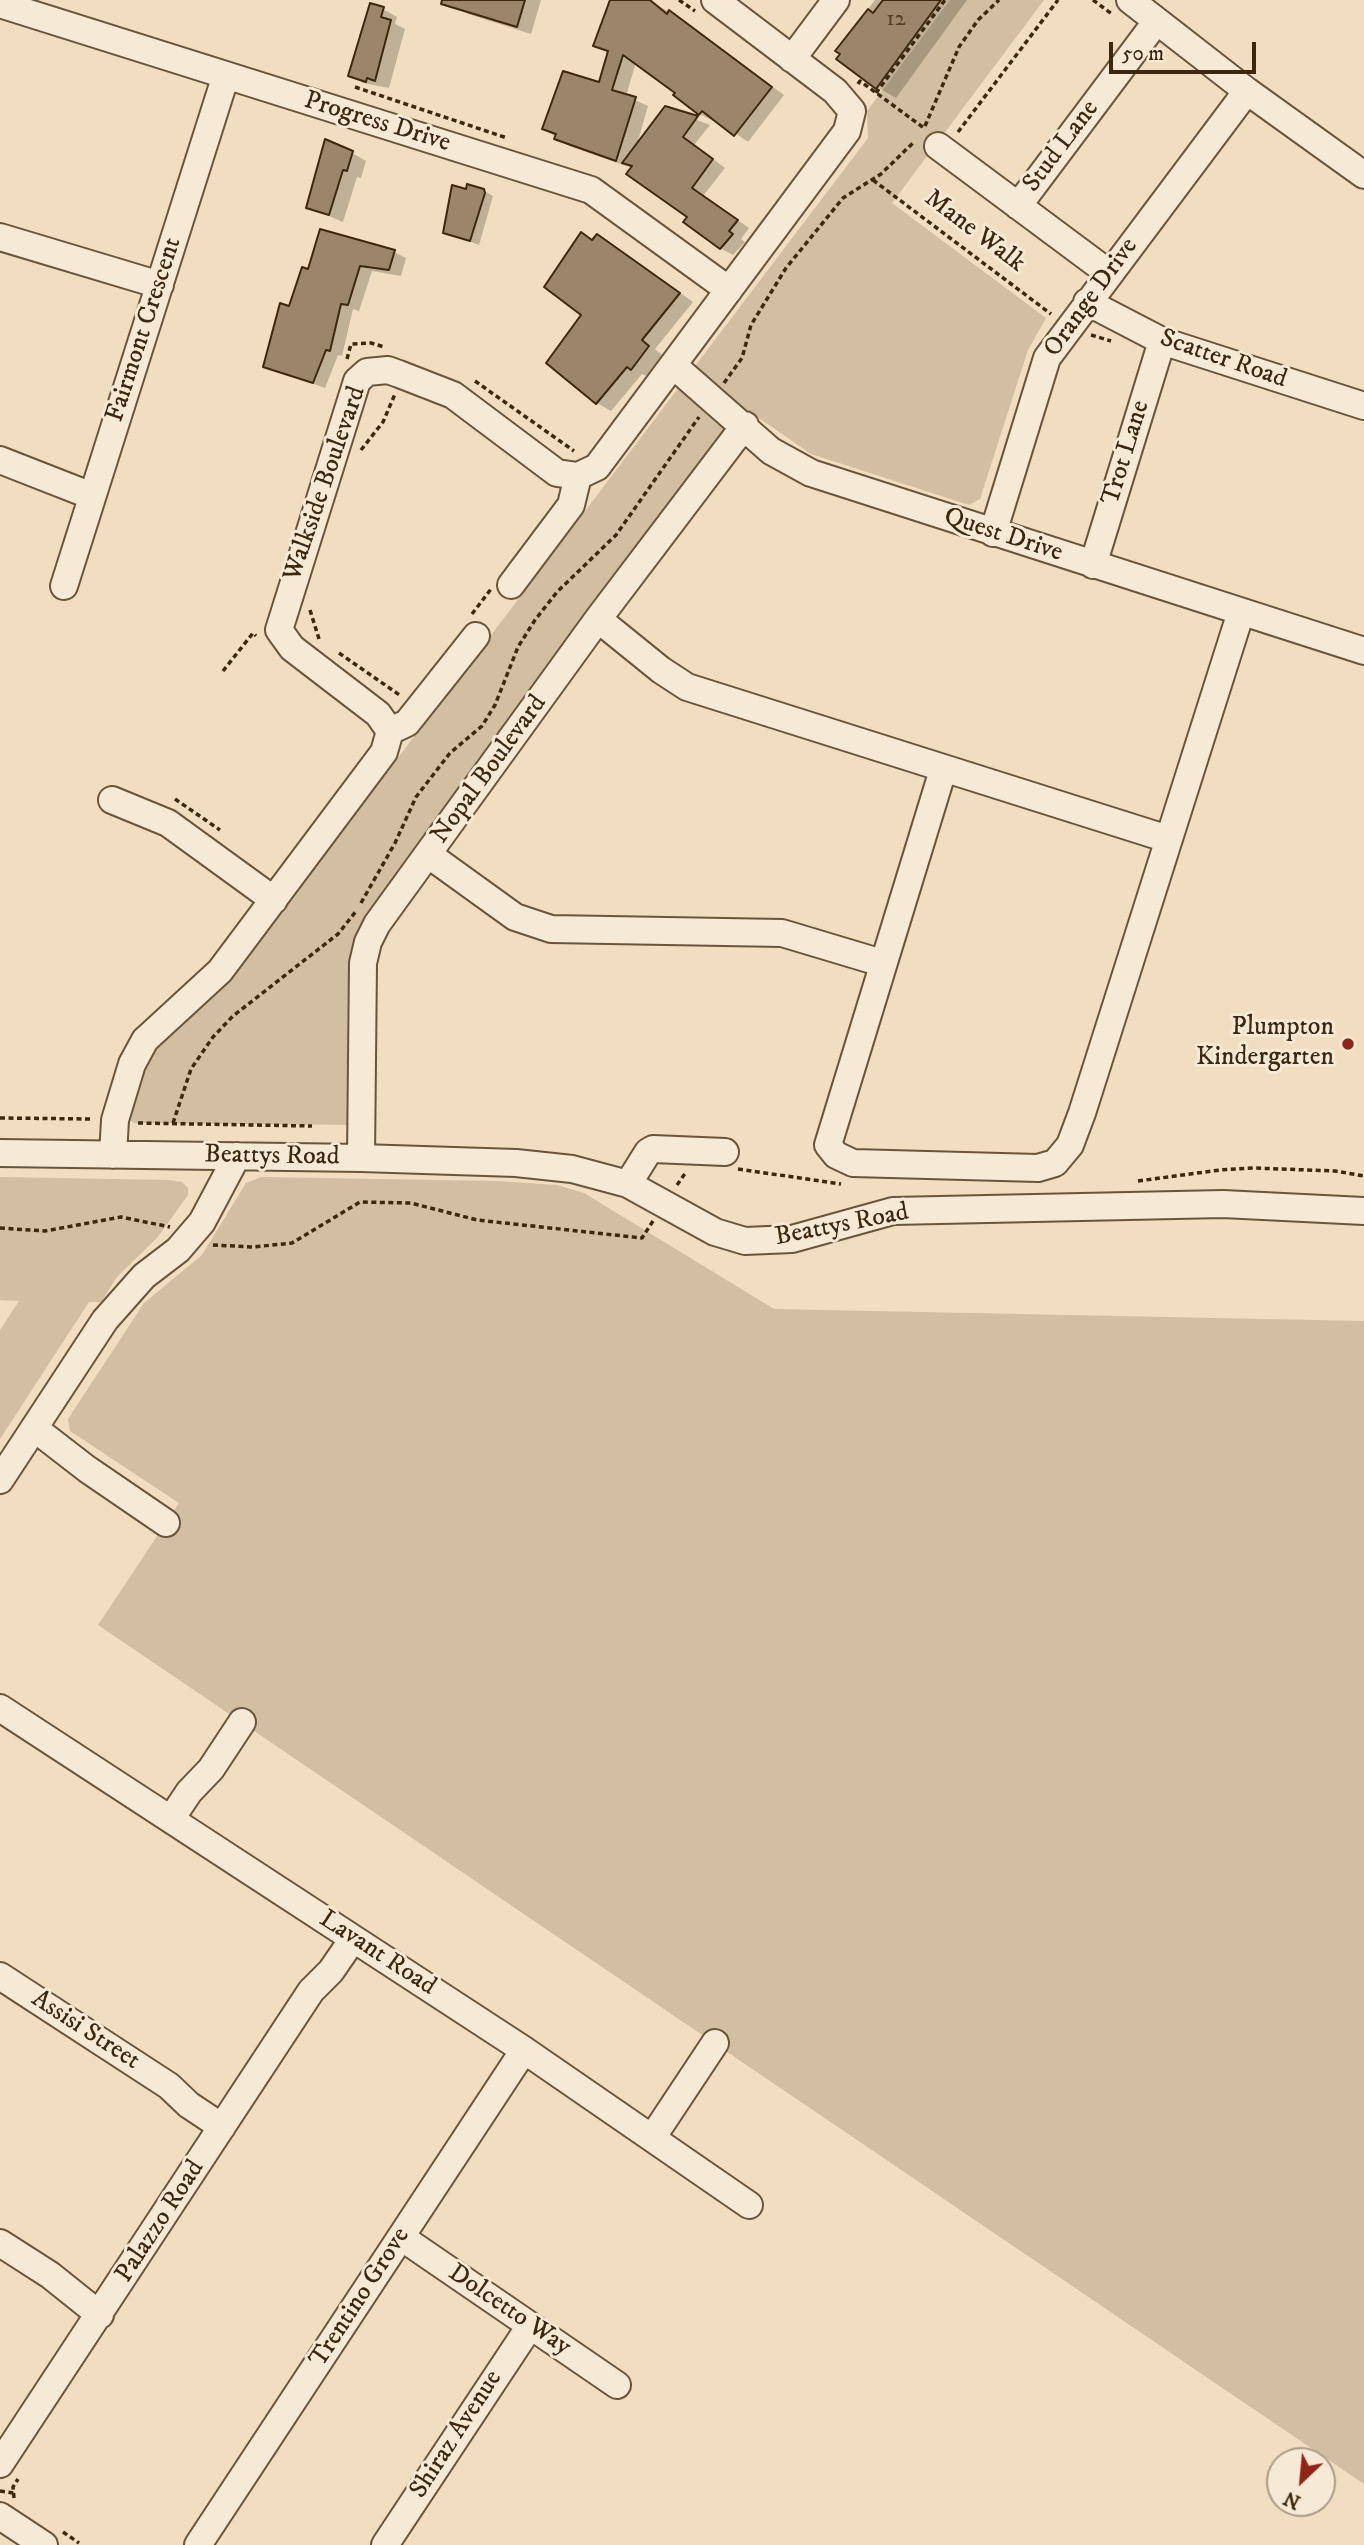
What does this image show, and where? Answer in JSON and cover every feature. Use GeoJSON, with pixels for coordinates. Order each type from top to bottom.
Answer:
{"type":"FeatureCollection","features":[{"type":"Feature","properties":{"kind":"street"},"geometry":{"type":"LineString","coordinates":[[511,585],[571,505],[579,476],[597,467],[847,131],[852,111],[835,91],[715,0]]}},
{"type":"Feature","properties":{"kind":"street"},"geometry":{"type":"LineString","coordinates":[[792,59],[836,0]]}},
{"type":"Feature","properties":{"kind":"street"},"geometry":{"type":"LineString","coordinates":[[1130,0],[1247,91],[1364,175]]}},
{"type":"Feature","properties":{"kind":"street","name":"Progress Drive"},"geometry":{"type":"LineString","coordinates":[[0,4],[591,190],[729,290]]}},
{"type":"Feature","properties":{"kind":"street","name":"Stud Lane"},"geometry":{"type":"LineString","coordinates":[[1018,206],[1156,22]]}},
{"type":"Feature","properties":{"kind":"street","name":"Fairmont Crescent"},"geometry":{"type":"LineString","coordinates":[[64,586],[226,75]]}},
{"type":"Feature","properties":{"kind":"street","name":"Orange Drive"},"geometry":{"type":"LineString","coordinates":[[993,533],[1041,370],[1054,346],[1247,91]]}},
{"type":"Feature","properties":{"kind":"street"},"geometry":{"type":"LineString","coordinates":[[942,148],[1110,274]]}},
{"type":"Feature","properties":{"kind":"street"},"geometry":{"type":"LineString","coordinates":[[0,237],[160,285]]}},
{"type":"Feature","properties":{"kind":"street","name":"Scatter Road"},"geometry":{"type":"LineString","coordinates":[[1087,302],[1105,314],[1162,341],[1364,406]]}},
{"type":"Feature","properties":{"kind":"street","name":"Trot Lane"},"geometry":{"type":"LineString","coordinates":[[1093,565],[1162,341]]}},
{"type":"Feature","properties":{"kind":"street","name":"Quest Drive"},"geometry":{"type":"LineString","coordinates":[[673,365],[745,425],[771,451],[811,473],[1364,651]]}},
{"type":"Feature","properties":{"kind":"street","name":"Walkside Boulevard"},"geometry":{"type":"LineString","coordinates":[[390,731],[378,714],[292,648],[279,629],[357,381],[367,372],[388,370],[453,395],[557,472],[579,476]]}},
{"type":"Feature","properties":{"kind":"street","name":"Nopal Boulevard"},"geometry":{"type":"LineString","coordinates":[[361,1158],[363,963],[368,942],[377,924],[598,619],[745,425]]}},
{"type":"Feature","properties":{"kind":"street"},"geometry":{"type":"LineString","coordinates":[[0,460],[92,496]]}},
{"type":"Feature","properties":{"kind":"street"},"geometry":{"type":"LineString","coordinates":[[943,770],[828,1145],[836,1156],[853,1163],[1038,1168],[1055,1163],[1070,1145],[1082,1113],[1241,612]]}},
{"type":"Feature","properties":{"kind":"street"},"geometry":{"type":"LineString","coordinates":[[598,619],[661,670],[687,687],[1168,839]]}},
{"type":"Feature","properties":{"kind":"street"},"geometry":{"type":"LineString","coordinates":[[113,1155],[115,1120],[132,1064],[145,1040],[220,971],[384,752],[390,731],[407,723],[476,636]]}},
{"type":"Feature","properties":{"kind":"street"},"geometry":{"type":"LineString","coordinates":[[112,800],[168,823],[274,900]]}},
{"type":"Feature","properties":{"kind":"street"},"geometry":{"type":"LineString","coordinates":[[429,855],[515,917],[551,929],[782,933],[882,963]]}},
{"type":"Feature","properties":{"kind":"street"},"geometry":{"type":"LineString","coordinates":[[628,1184],[653,1149],[725,1152]]}},
{"type":"Feature","properties":{"kind":"street","name":"Beattys Road"},"geometry":{"type":"LineString","coordinates":[[0,1153],[361,1158],[572,1168],[628,1184],[715,1232],[745,1241],[792,1239],[893,1211],[1223,1205],[1364,1210]]}},
{"type":"Feature","properties":{"kind":"street"},"geometry":{"type":"LineString","coordinates":[[0,1480],[105,1320],[123,1284],[173,1240],[198,1208],[224,1156]]}},
{"type":"Feature","properties":{"kind":"street"},"geometry":{"type":"LineString","coordinates":[[31,1433],[166,1523]]}},
{"type":"Feature","properties":{"kind":"street","name":"Lavant Road"},"geometry":{"type":"LineString","coordinates":[[0,1708],[524,2050],[749,2205]]}},
{"type":"Feature","properties":{"kind":"street"},"geometry":{"type":"LineString","coordinates":[[177,1823],[189,1792],[212,1769],[242,1722]]}},
{"type":"Feature","properties":{"kind":"street","name":"Palazzo Road"},"geometry":{"type":"LineString","coordinates":[[9,2472],[103,2310],[311,1991],[322,1965],[348,1935]]}},
{"type":"Feature","properties":{"kind":"street","name":"Assisi Street"},"geometry":{"type":"LineString","coordinates":[[0,1976],[169,2086],[195,2096],[225,2122]]}},
{"type":"Feature","properties":{"kind":"street"},"geometry":{"type":"LineString","coordinates":[[652,2138],[715,2043]]}},
{"type":"Feature","properties":{"kind":"street","name":"Trentino Grove"},"geometry":{"type":"LineString","coordinates":[[198,2545],[524,2050]]}},
{"type":"Feature","properties":{"kind":"street","name":"Dolcetto Way"},"geometry":{"type":"LineString","coordinates":[[401,2237],[617,2385]]}},
{"type":"Feature","properties":{"kind":"street"},"geometry":{"type":"LineString","coordinates":[[0,2243],[103,2310]]}},
{"type":"Feature","properties":{"kind":"street","name":"Shiraz Avenue"},"geometry":{"type":"LineString","coordinates":[[385,2545],[530,2326]]}},
{"type":"Feature","properties":{"kind":"street"},"geometry":{"type":"LineString","coordinates":[[7,2508],[51,2537]]}},
{"type":"Feature","properties":{"kind":"path"},"geometry":{"type":"LineString","coordinates":[[876,93],[945,0]]}},
{"type":"Feature","properties":{"kind":"path"},"geometry":{"type":"LineString","coordinates":[[173,1123],[191,1069],[213,1037],[233,1016],[304,962],[347,923],[378,876],[416,797],[430,776],[482,726],[495,705],[518,647],[535,620],[557,592],[616,535],[743,358],[751,325],[786,268],[843,198],[873,180],[910,148],[930,118],[958,47],[978,20],[999,0]]}},
{"type":"Feature","properties":{"kind":"path"},"geometry":{"type":"LineString","coordinates":[[942,148],[1059,0]]}},
{"type":"Feature","properties":{"kind":"path","name":"Mane Walk"},"geometry":{"type":"LineString","coordinates":[[873,180],[1053,315]]}},
{"type":"Feature","properties":{"kind":"path"},"geometry":{"type":"LineString","coordinates":[[396,393],[407,397]]}},
{"type":"Feature","properties":{"kind":"path"},"geometry":{"type":"LineString","coordinates":[[476,636],[462,628],[499,578],[511,585]]}},
{"type":"Feature","properties":{"kind":"path"},"geometry":{"type":"LineString","coordinates":[[288,594],[313,602],[309,613],[318,638],[401,696]]}},
{"type":"Feature","properties":{"kind":"path"},"geometry":{"type":"LineString","coordinates":[[223,671],[253,633],[258,621]]}},
{"type":"Feature","properties":{"kind":"path"},"geometry":{"type":"LineString","coordinates":[[253,633],[260,639]]}},
{"type":"Feature","properties":{"kind":"path"},"geometry":{"type":"LineString","coordinates":[[0,1118],[312,1126]]}},
{"type":"Feature","properties":{"kind":"path"},"geometry":{"type":"LineString","coordinates":[[0,2491],[9,2472]]}},
{"type":"Feature","properties":{"kind":"path"},"geometry":{"type":"LineString","coordinates":[[7,2508],[9,2472]]}},
{"type":"Feature","properties":{"kind":"path"},"geometry":{"type":"LineString","coordinates":[[51,2537],[79,2543]]}},
{"type":"Feature","properties":{"kind":"shaded area"},"geometry":{"type":"Polygon","coordinates":[[[950,0],[1044,0],[892,203],[1046,318],[1028,350],[980,499],[969,505],[811,454],[753,414],[377,924],[362,1125],[134,1123],[128,1118],[140,1078],[154,1047],[234,974],[868,138],[867,111],[950,0]]]}},
{"type":"Feature","properties":{"kind":"shaded area"},"geometry":{"type":"Polygon","coordinates":[[[0,1177],[168,1180],[182,1182],[188,1188],[188,1195],[157,1238],[117,1277],[101,1302],[89,1302],[0,1439],[0,1330],[19,1301],[0,1300],[0,1177]]]}},
{"type":"Feature","properties":{"kind":"shaded area"},"geometry":{"type":"Polygon","coordinates":[[[261,1177],[498,1181],[557,1185],[584,1193],[774,1309],[1364,1321],[1364,2484],[1336,2465],[1336,2447],[1309,2447],[98,1625],[179,1503],[70,1431],[68,1419],[144,1303],[202,1255],[246,1183],[261,1177]]]}},
{"type":"Feature","properties":{"kind":"building"},"geometry":{"type":"Polygon","coordinates":[[[442,0],[525,0],[517,27],[441,4],[442,0]]]}},
{"type":"Feature","properties":{"kind":"building"},"geometry":{"type":"Polygon","coordinates":[[[610,0],[650,0],[667,14],[669,10],[772,87],[734,136],[702,111],[699,115],[673,95],[675,93],[623,55],[612,90],[636,97],[616,161],[554,139],[556,134],[542,129],[563,71],[599,82],[608,51],[593,46],[610,0]]]}},
{"type":"Feature","properties":{"kind":"building"},"geometry":{"type":"Polygon","coordinates":[[[883,0],[941,0],[876,89],[836,59],[840,54],[835,51],[868,9],[873,13],[883,0]]]}},
{"type":"Feature","properties":{"kind":"building"},"geometry":{"type":"Polygon","coordinates":[[[370,3],[384,7],[381,17],[391,20],[375,81],[367,78],[366,82],[348,76],[370,3]]]}},
{"type":"Feature","properties":{"kind":"building"},"geometry":{"type":"Polygon","coordinates":[[[665,106],[698,116],[683,137],[713,159],[692,188],[738,220],[729,231],[733,234],[720,249],[683,222],[687,217],[626,174],[632,166],[622,163],[665,106]]]}},
{"type":"Feature","properties":{"kind":"building"},"geometry":{"type":"Polygon","coordinates":[[[325,139],[353,151],[347,171],[343,170],[329,215],[306,208],[325,139]]]}},
{"type":"Feature","properties":{"kind":"building"},"geometry":{"type":"Polygon","coordinates":[[[467,184],[484,189],[485,193],[470,241],[443,233],[452,185],[466,189],[467,184]]]}},
{"type":"Feature","properties":{"kind":"building"},"geometry":{"type":"Polygon","coordinates":[[[320,229],[395,250],[389,270],[360,266],[348,305],[341,304],[330,351],[326,350],[313,383],[263,367],[280,303],[289,306],[302,267],[308,269],[320,229]]]}},
{"type":"Feature","properties":{"kind":"building"},"geometry":{"type":"Polygon","coordinates":[[[581,232],[592,240],[597,234],[680,293],[642,340],[649,346],[631,370],[627,367],[596,404],[546,363],[581,315],[544,287],[581,232]]]}},
{"type":"Feature","properties":{"kind":"place","name":"Plumpton Kindergarten"},"geometry":{"type":"Point","coordinates":[1348,1044]}}]}
